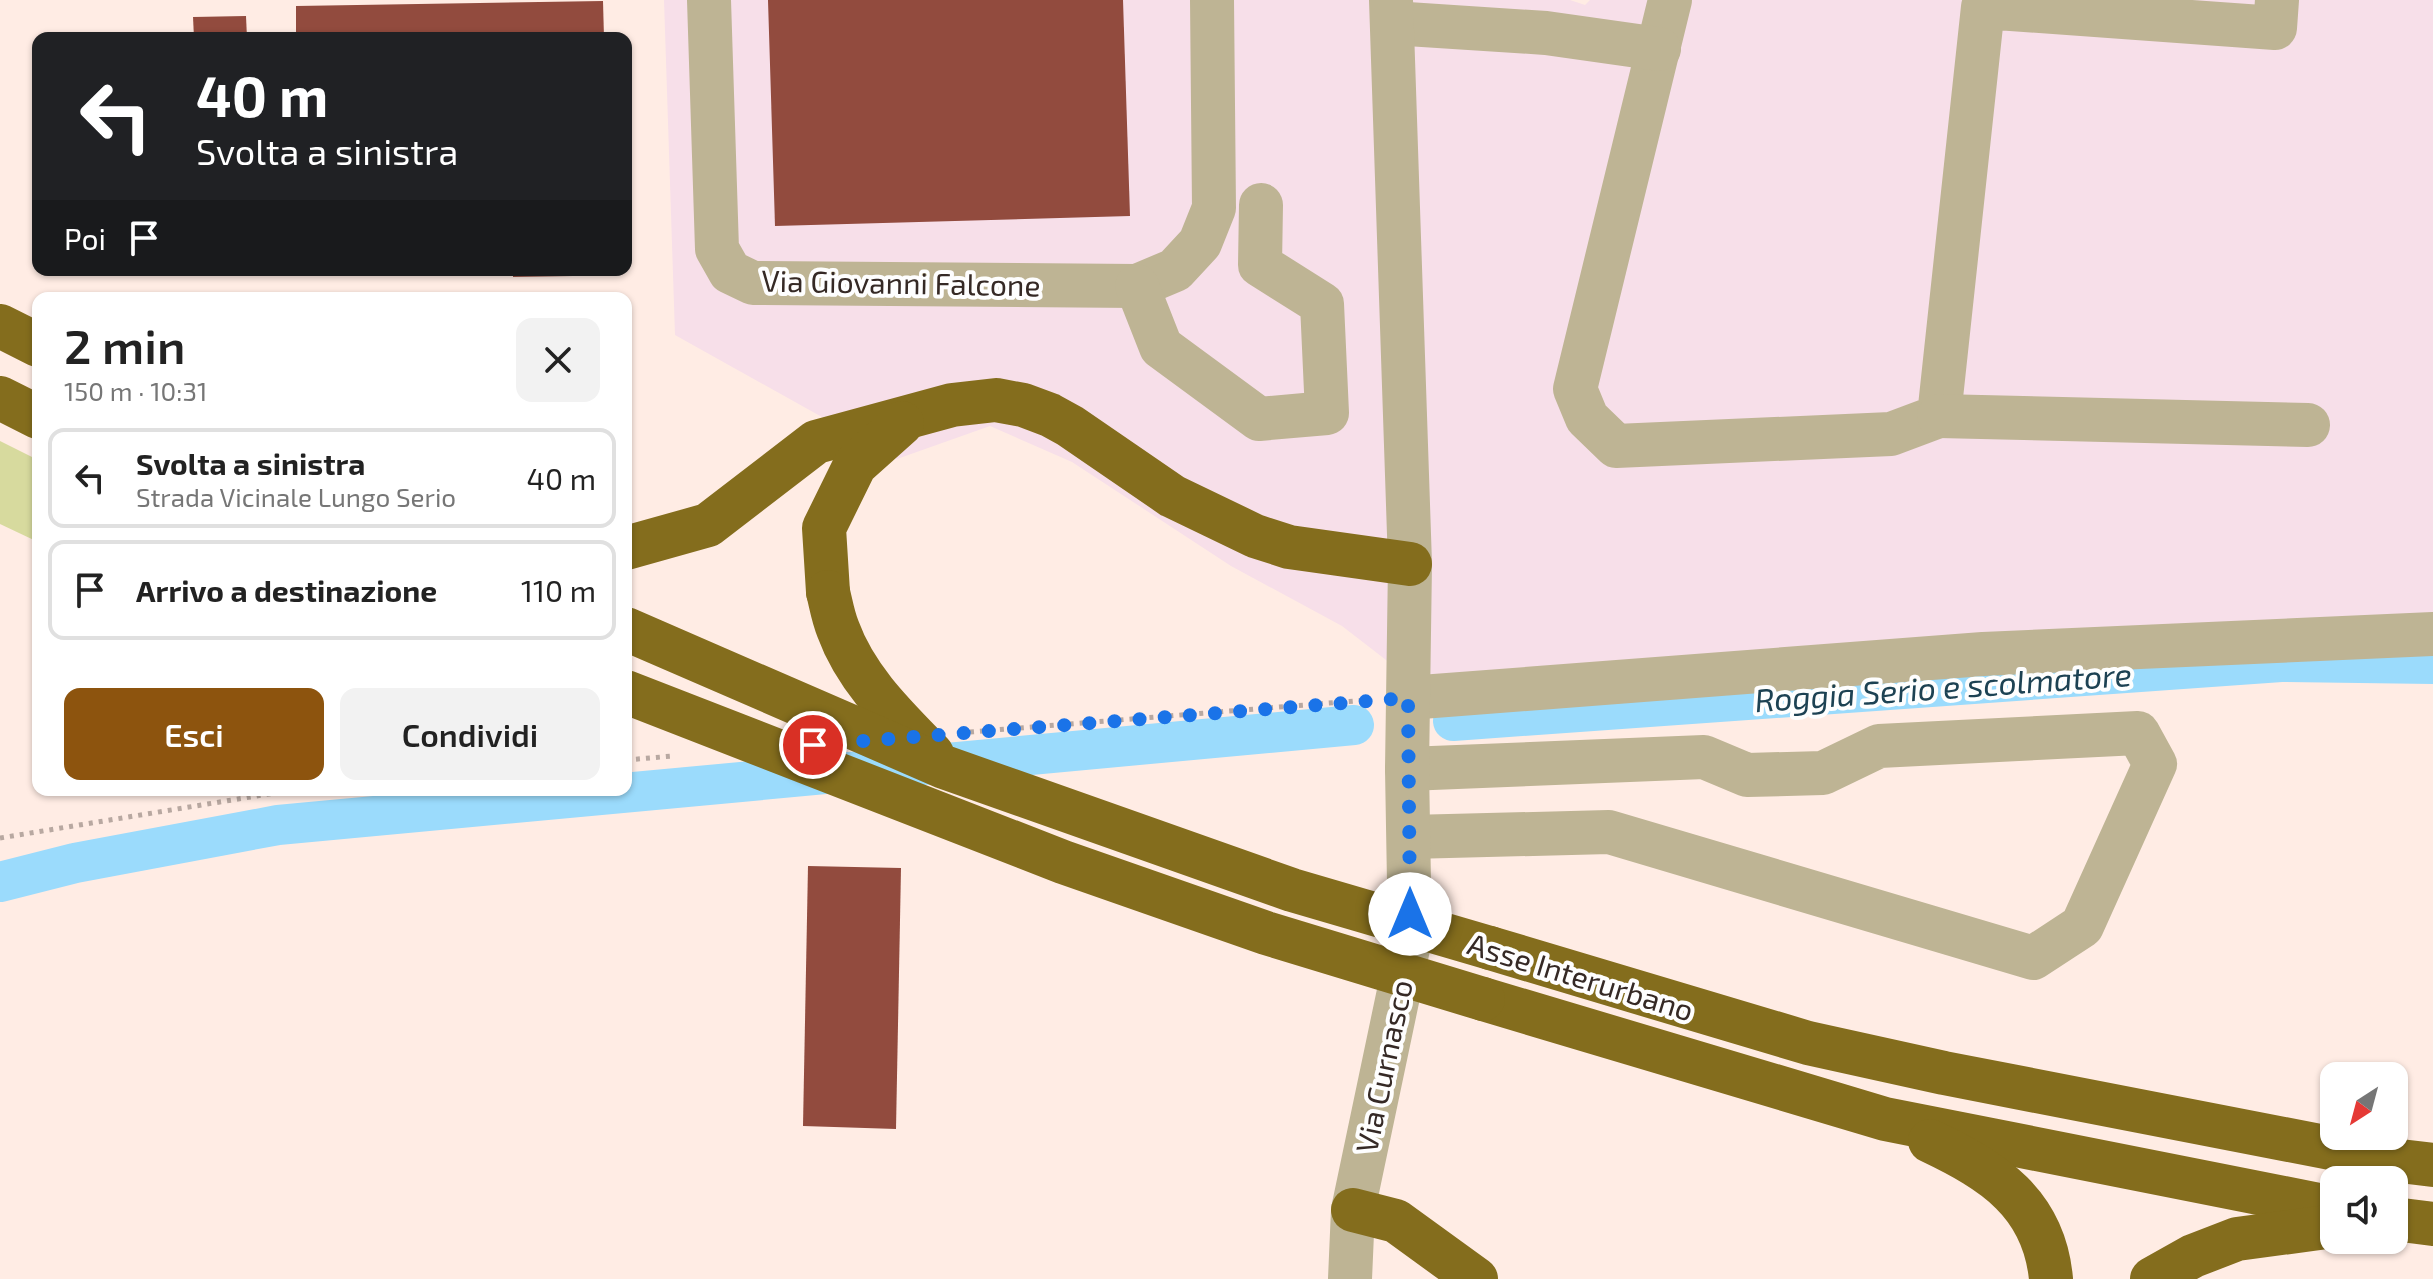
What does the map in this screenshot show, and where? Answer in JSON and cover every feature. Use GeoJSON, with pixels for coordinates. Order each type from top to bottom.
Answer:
{"type":"FeatureCollection","features":[{"type":"Feature","properties":{"kind":"highway"},"geometry":{"type":"LineString","coordinates":[[0,326],[32,342]]}},
{"type":"Feature","properties":{"kind":"highway"},"geometry":{"type":"LineString","coordinates":[[0,398],[32,414]]}},
{"type":"Feature","properties":{"kind":"highway"},"geometry":{"type":"LineString","coordinates":[[632,546],[708,525],[816,442],[967,403],[996,400],[1023,405],[1070,426],[1172,496],[1255,536],[1289,547],[1410,564]]}},
{"type":"Feature","properties":{"kind":"highway"},"geometry":{"type":"LineString","coordinates":[[907,419],[855,465],[824,528],[828,592],[838,630],[879,698],[952,750]]}},
{"type":"Feature","properties":{"kind":"highway","name":"Asse Interurbano"},"geometry":{"type":"LineString","coordinates":[[632,631],[952,750],[1292,890],[1808,1043],[1944,1073],[2392,1160],[2433,1165]]}},
{"type":"Feature","properties":{"kind":"highway","name":"Asse Interurbano"},"geometry":{"type":"LineString","coordinates":[[632,694],[1063,862],[1266,933],[1483,999],[1885,1119],[2320,1205]]}},
{"type":"Feature","properties":{"kind":"highway"},"geometry":{"type":"LineString","coordinates":[[1885,1119],[1971,1161],[2004,1184],[2033,1219],[2042,1239],[2051,1279]]}},
{"type":"Feature","properties":{"kind":"highway"},"geometry":{"type":"LineString","coordinates":[[1353,1210],[1396,1221],[1476,1279]]}},
{"type":"Feature","properties":{"kind":"highway"},"geometry":{"type":"LineString","coordinates":[[2152,1279],[2193,1256],[2237,1239],[2320,1228]]}},
{"type":"Feature","properties":{"kind":"street","name":"Via Giovanni Falcone"},"geometry":{"type":"LineString","coordinates":[[709,0],[717,249],[730,272],[753,283],[1137,286],[1175,270],[1200,243],[1214,208],[1212,0]]}},
{"type":"Feature","properties":{"kind":"street"},"geometry":{"type":"LineString","coordinates":[[1670,0],[1575,389],[1587,418],[1616,446],[1891,434],[1939,416],[2308,425]]}},
{"type":"Feature","properties":{"kind":"street"},"geometry":{"type":"LineString","coordinates":[[1939,416],[1984,4],[2275,28],[2277,0]]}},
{"type":"Feature","properties":{"kind":"street"},"geometry":{"type":"LineString","coordinates":[[1392,12],[1659,49]]}},
{"type":"Feature","properties":{"kind":"street","name":"Via Curnasco"},"geometry":{"type":"LineString","coordinates":[[1350,1279],[1353,1210],[1410,939],[1407,769],[1410,564],[1392,12]]}},
{"type":"Feature","properties":{"kind":"street"},"geometry":{"type":"LineString","coordinates":[[1137,286],[1161,347],[1259,419],[1327,413],[1322,304],[1260,265],[1261,205]]}},
{"type":"Feature","properties":{"kind":"street"},"geometry":{"type":"LineString","coordinates":[[1408,698],[1983,654],[2433,634]]}},
{"type":"Feature","properties":{"kind":"street"},"geometry":{"type":"LineString","coordinates":[[1407,769],[1704,757],[1747,775],[1823,773],[1879,746],[2138,733],[2155,764],[2082,926],[2033,958],[1609,832],[1410,837]]}},
{"type":"Feature","properties":{"kind":"path"},"geometry":{"type":"LineString","coordinates":[[952,750],[1408,698]]}},
{"type":"Feature","properties":{"kind":"path"},"geometry":{"type":"LineString","coordinates":[[632,760],[674,756]]}},
{"type":"Feature","properties":{"kind":"path"},"geometry":{"type":"LineString","coordinates":[[0,838],[256,796]]}},
{"type":"Feature","properties":{"kind":"shaded area"},"geometry":{"type":"Polygon","coordinates":[[[664,0],[1570,0],[1585,5],[1590,0],[2433,0],[2433,646],[1443,704],[1342,626],[1231,566],[1072,462],[990,426],[897,459],[675,335],[664,0]]]}},
{"type":"Feature","properties":{"kind":"green space"},"geometry":{"type":"Polygon","coordinates":[[[0,441],[32,457],[32,539],[0,524],[0,441]]]}},
{"type":"Feature","properties":{"kind":"building"},"geometry":{"type":"Polygon","coordinates":[[[768,0],[1123,0],[1130,216],[775,226],[768,0]]]}},
{"type":"Feature","properties":{"kind":"building"},"geometry":{"type":"Polygon","coordinates":[[[603,1],[604,32],[296,32],[296,6],[603,1]]]}},
{"type":"Feature","properties":{"kind":"building"},"geometry":{"type":"Polygon","coordinates":[[[246,16],[247,32],[194,32],[193,17],[246,16]]]}},
{"type":"Feature","properties":{"kind":"building"},"geometry":{"type":"Polygon","coordinates":[[[808,866],[901,868],[896,1129],[803,1126],[808,866]]]}},
{"type":"Feature","properties":{"kind":"waterway","name":"Roggia Serio e scolmatore"},"geometry":{"type":"LineString","coordinates":[[1453,721],[2281,662],[2433,664]]}},
{"type":"Feature","properties":{"kind":"waterway","name":"Roggia Serio e scolmatore"},"geometry":{"type":"LineString","coordinates":[[632,792],[1354,725]]}},
{"type":"Feature","properties":{"kind":"waterway","name":"Roggia Serio e scolmatore"},"geometry":{"type":"LineString","coordinates":[[0,882],[75,863],[278,825],[590,796]]}},
{"type":"Feature","properties":{"kind":"route"},"geometry":{"type":"LineString","coordinates":[[813,745],[1408,698],[1410,914]]}}]}
